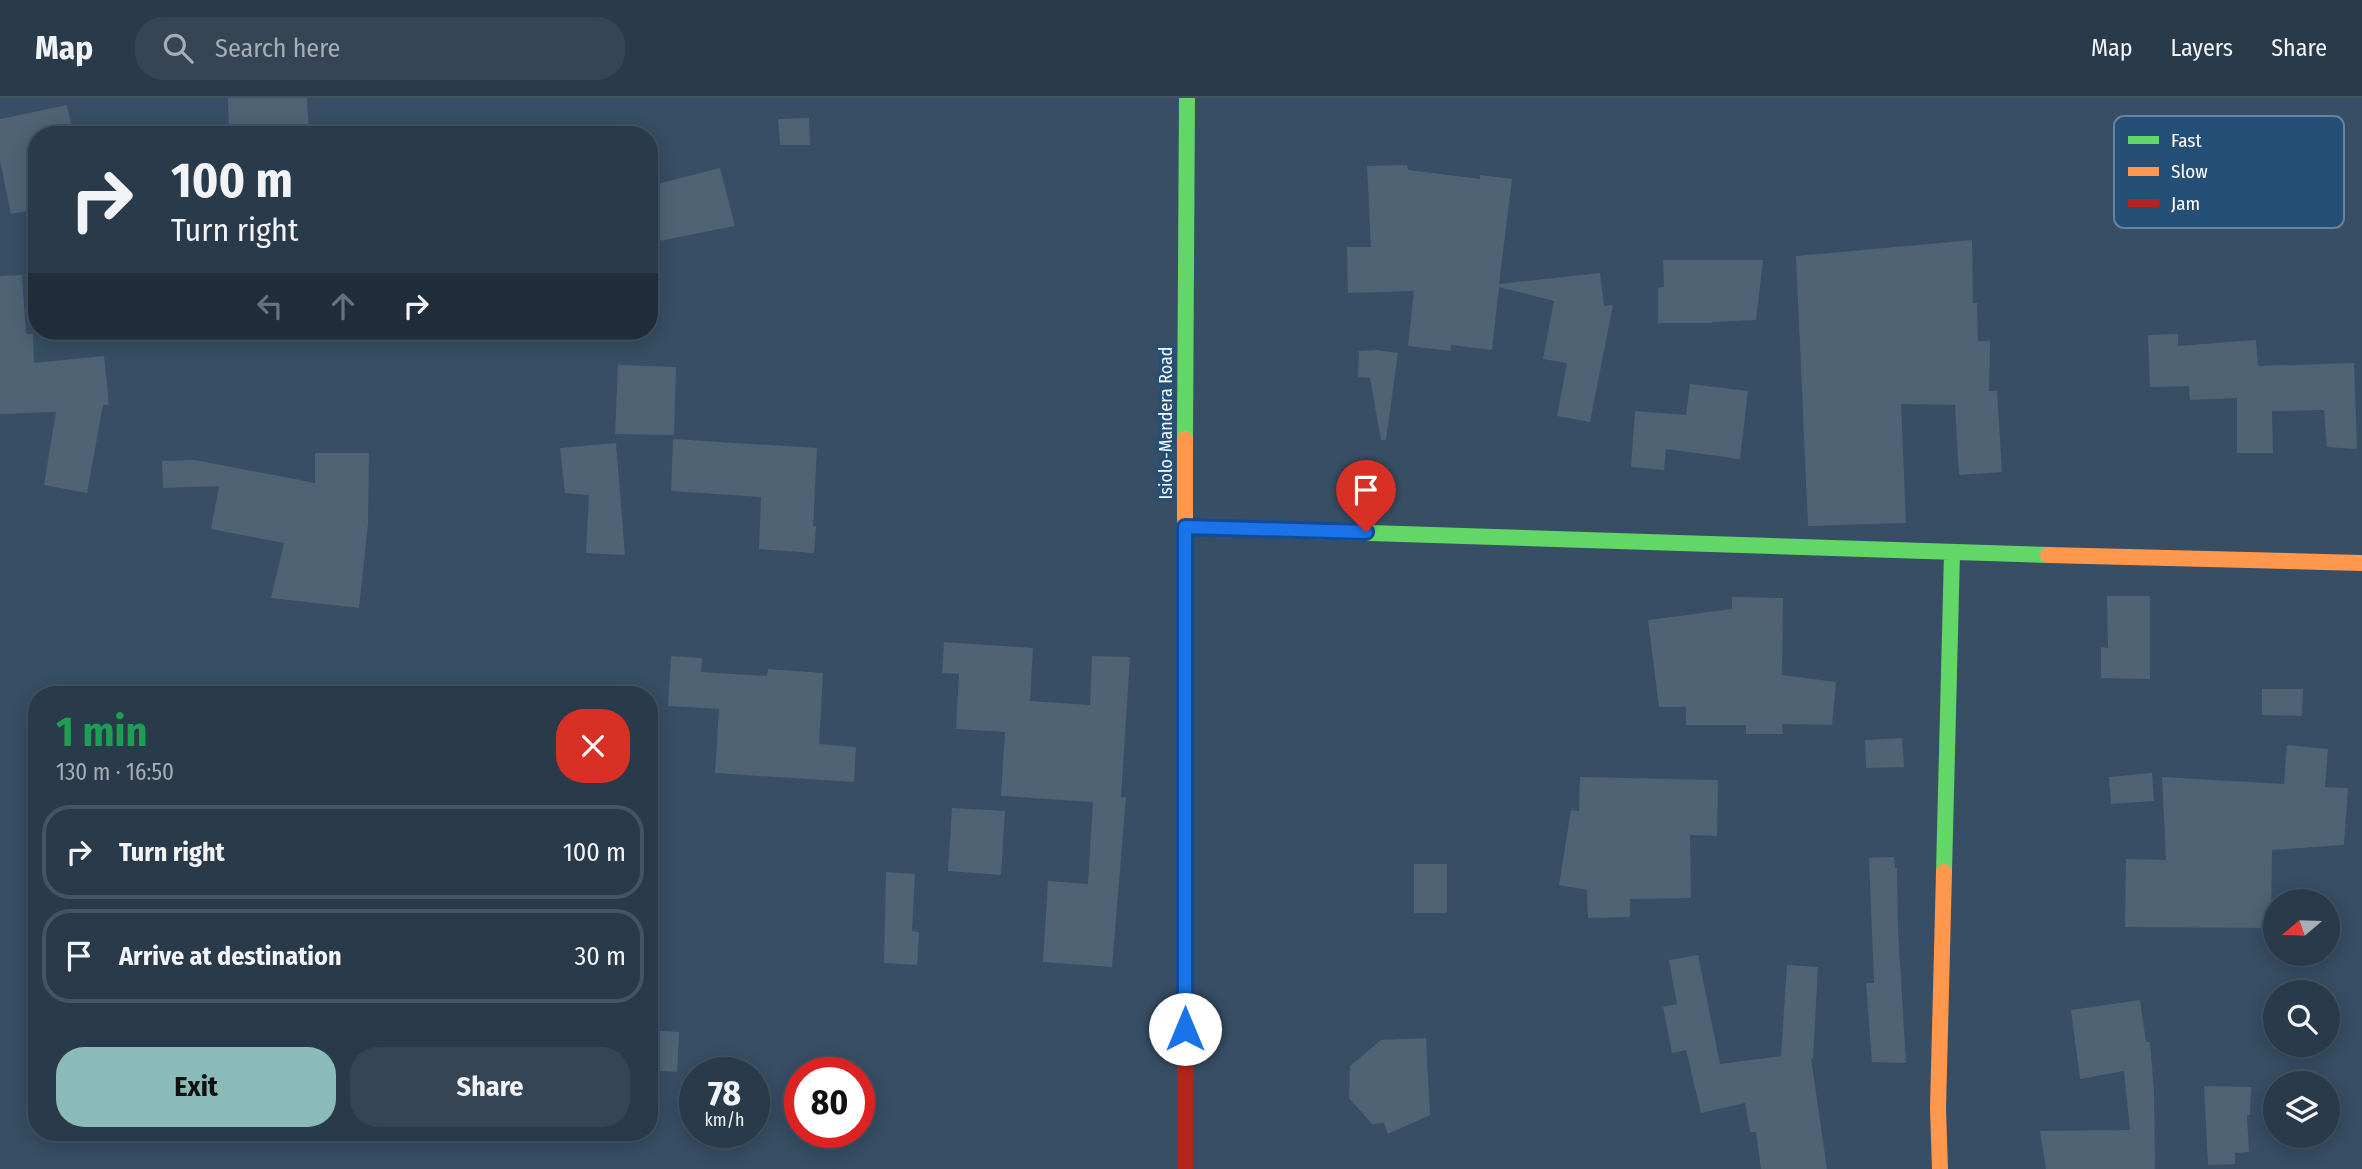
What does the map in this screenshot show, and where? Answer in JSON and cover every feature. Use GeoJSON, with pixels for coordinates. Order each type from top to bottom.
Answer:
{"type":"FeatureCollection","features":[{"type":"Feature","properties":{"kind":"main road","name":"Isiolo-Mandera Road"},"geometry":{"type":"LineString","coordinates":[[1185,1169],[1187,98]]}},
{"type":"Feature","properties":{"kind":"main road"},"geometry":{"type":"LineString","coordinates":[[1185,527],[1952,553],[2362,563]]}},
{"type":"Feature","properties":{"kind":"main road"},"geometry":{"type":"LineString","coordinates":[[1940,1169],[1938,1108],[1952,553]]}},
{"type":"Feature","properties":{"kind":"building"},"geometry":{"type":"Polygon","coordinates":[[[228,98],[307,98],[309,126],[229,126],[228,98]]]}},
{"type":"Feature","properties":{"kind":"building"},"geometry":{"type":"Polygon","coordinates":[[[67,105],[71,126],[28,126],[28,211],[11,214],[0,161],[0,119],[67,105]]]}},
{"type":"Feature","properties":{"kind":"building"},"geometry":{"type":"Polygon","coordinates":[[[809,118],[810,145],[780,145],[778,119],[809,118]]]}},
{"type":"Feature","properties":{"kind":"building"},"geometry":{"type":"Polygon","coordinates":[[[1407,165],[1408,170],[1480,179],[1480,175],[1512,179],[1499,284],[1600,273],[1604,306],[1613,305],[1590,422],[1557,416],[1567,363],[1543,359],[1554,301],[1499,287],[1492,350],[1451,345],[1451,351],[1408,346],[1414,291],[1348,293],[1347,247],[1371,247],[1367,166],[1407,165]]]}},
{"type":"Feature","properties":{"kind":"building"},"geometry":{"type":"Polygon","coordinates":[[[720,168],[735,226],[658,241],[658,184],[720,168]]]}},
{"type":"Feature","properties":{"kind":"building"},"geometry":{"type":"Polygon","coordinates":[[[1972,240],[1973,303],[1977,303],[1978,341],[1990,341],[1989,391],[1997,391],[2002,472],[1959,475],[1955,405],[1901,404],[1906,523],[1808,526],[1796,256],[1972,240]]]}},
{"type":"Feature","properties":{"kind":"building"},"geometry":{"type":"Polygon","coordinates":[[[1663,260],[1763,260],[1756,320],[1658,323],[1658,288],[1664,287],[1663,260]]]}},
{"type":"Feature","properties":{"kind":"building"},"geometry":{"type":"Polygon","coordinates":[[[22,275],[26,334],[28,340],[33,340],[34,363],[104,356],[109,405],[103,405],[87,493],[44,485],[56,412],[0,414],[0,276],[22,275]]]}},
{"type":"Feature","properties":{"kind":"building"},"geometry":{"type":"Polygon","coordinates":[[[2178,334],[2178,346],[2256,340],[2258,366],[2354,363],[2357,449],[2327,447],[2324,410],[2272,411],[2273,453],[2237,453],[2237,398],[2190,400],[2189,386],[2150,387],[2148,335],[2178,334]]]}},
{"type":"Feature","properties":{"kind":"building"},"geometry":{"type":"Polygon","coordinates":[[[1359,351],[1398,353],[1386,440],[1381,440],[1370,378],[1358,377],[1359,351]]]}},
{"type":"Feature","properties":{"kind":"building"},"geometry":{"type":"Polygon","coordinates":[[[618,365],[676,367],[674,435],[615,434],[618,365]]]}},
{"type":"Feature","properties":{"kind":"building"},"geometry":{"type":"Polygon","coordinates":[[[1690,384],[1748,391],[1740,459],[1666,449],[1664,470],[1631,467],[1635,411],[1686,415],[1690,384]]]}},
{"type":"Feature","properties":{"kind":"building"},"geometry":{"type":"Polygon","coordinates":[[[673,439],[817,448],[814,553],[759,549],[761,497],[671,491],[673,439]]]}},
{"type":"Feature","properties":{"kind":"building"},"geometry":{"type":"Polygon","coordinates":[[[616,443],[625,555],[586,553],[589,495],[565,493],[560,448],[616,443]]]}},
{"type":"Feature","properties":{"kind":"building"},"geometry":{"type":"Polygon","coordinates":[[[315,453],[369,453],[368,524],[359,608],[271,598],[284,543],[211,529],[219,486],[163,488],[162,461],[195,460],[315,483],[315,453]]]}},
{"type":"Feature","properties":{"kind":"building"},"geometry":{"type":"Polygon","coordinates":[[[2107,596],[2150,596],[2150,679],[2101,678],[2101,647],[2108,648],[2107,596]]]}},
{"type":"Feature","properties":{"kind":"building"},"geometry":{"type":"Polygon","coordinates":[[[1732,597],[1783,598],[1782,675],[1836,682],[1832,725],[1782,724],[1783,734],[1746,734],[1746,725],[1686,725],[1686,707],[1659,707],[1648,620],[1732,609],[1732,597]]]}},
{"type":"Feature","properties":{"kind":"building"},"geometry":{"type":"Polygon","coordinates":[[[944,642],[1033,648],[1030,701],[1090,705],[1092,656],[1130,657],[1121,797],[1126,797],[1112,967],[1043,962],[1048,881],[1088,884],[1093,802],[1001,796],[1005,732],[956,729],[959,674],[942,673],[944,642]]]}},
{"type":"Feature","properties":{"kind":"building"},"geometry":{"type":"Polygon","coordinates":[[[671,656],[702,658],[701,672],[767,676],[768,669],[823,673],[819,744],[856,747],[854,782],[715,773],[719,709],[668,706],[671,656]]]}},
{"type":"Feature","properties":{"kind":"building"},"geometry":{"type":"Polygon","coordinates":[[[2262,689],[2303,689],[2302,716],[2262,715],[2262,689]]]}},
{"type":"Feature","properties":{"kind":"building"},"geometry":{"type":"Polygon","coordinates":[[[1902,738],[1904,767],[1866,768],[1865,740],[1902,738]]]}},
{"type":"Feature","properties":{"kind":"building"},"geometry":{"type":"Polygon","coordinates":[[[2287,745],[2328,749],[2325,787],[2348,788],[2344,845],[2272,850],[2272,889],[2263,889],[2263,928],[2125,927],[2126,859],[2166,860],[2162,777],[2284,784],[2287,745]]]}},
{"type":"Feature","properties":{"kind":"building"},"geometry":{"type":"Polygon","coordinates":[[[2152,773],[2154,801],[2111,804],[2109,777],[2152,773]]]}},
{"type":"Feature","properties":{"kind":"building"},"geometry":{"type":"Polygon","coordinates":[[[1580,777],[1718,780],[1717,836],[1690,835],[1691,898],[1630,899],[1630,917],[1588,918],[1587,890],[1559,885],[1571,810],[1579,811],[1580,777]]]}},
{"type":"Feature","properties":{"kind":"building"},"geometry":{"type":"Polygon","coordinates":[[[952,808],[1005,811],[1001,875],[948,871],[952,808]]]}},
{"type":"Feature","properties":{"kind":"building"},"geometry":{"type":"Polygon","coordinates":[[[1894,857],[1897,868],[1906,1063],[1872,1062],[1866,983],[1874,983],[1869,858],[1894,857]]]}},
{"type":"Feature","properties":{"kind":"building"},"geometry":{"type":"Polygon","coordinates":[[[1414,864],[1447,864],[1447,913],[1414,913],[1414,864]]]}},
{"type":"Feature","properties":{"kind":"building"},"geometry":{"type":"Polygon","coordinates":[[[886,872],[915,874],[912,931],[919,932],[917,965],[884,963],[886,872]]]}},
{"type":"Feature","properties":{"kind":"building"},"geometry":{"type":"Polygon","coordinates":[[[1698,955],[1720,1064],[1781,1056],[1787,965],[1818,967],[1813,1059],[1811,1058],[1827,1169],[1761,1169],[1756,1132],[1750,1132],[1745,1103],[1701,1113],[1686,1050],[1672,1053],[1663,1007],[1677,1004],[1669,960],[1698,955]]]}},
{"type":"Feature","properties":{"kind":"building"},"geometry":{"type":"Polygon","coordinates":[[[2140,1000],[2146,1042],[2150,1042],[2155,1169],[2046,1169],[2040,1131],[2130,1130],[2124,1071],[2080,1079],[2071,1010],[2140,1000]]]}},
{"type":"Feature","properties":{"kind":"building"},"geometry":{"type":"Polygon","coordinates":[[[658,1031],[679,1032],[677,1072],[658,1071],[658,1031]]]}},
{"type":"Feature","properties":{"kind":"building"},"geometry":{"type":"Polygon","coordinates":[[[1426,1038],[1430,1115],[1388,1134],[1384,1123],[1372,1124],[1349,1098],[1350,1066],[1381,1040],[1426,1038]]]}},
{"type":"Feature","properties":{"kind":"building"},"geometry":{"type":"Polygon","coordinates":[[[2204,1086],[2251,1087],[2250,1115],[2247,1115],[2249,1152],[2235,1153],[2235,1164],[2208,1165],[2204,1086]]]}},
{"type":"Feature","properties":{"kind":"traffic: fast"},"geometry":{"type":"LineString","coordinates":[[1185,439],[1187,98]]}},
{"type":"Feature","properties":{"kind":"traffic: fast"},"geometry":{"type":"LineString","coordinates":[[1185,527],[2048,555]]}},
{"type":"Feature","properties":{"kind":"traffic: fast"},"geometry":{"type":"LineString","coordinates":[[1944,872],[1952,553]]}},
{"type":"Feature","properties":{"kind":"traffic: slow"},"geometry":{"type":"LineString","coordinates":[[1185,439],[1185,853]]}},
{"type":"Feature","properties":{"kind":"traffic: slow"},"geometry":{"type":"LineString","coordinates":[[2048,555],[2362,563]]}},
{"type":"Feature","properties":{"kind":"traffic: slow"},"geometry":{"type":"LineString","coordinates":[[1940,1169],[1938,1108],[1944,872]]}},
{"type":"Feature","properties":{"kind":"traffic: jam"},"geometry":{"type":"LineString","coordinates":[[1185,853],[1185,1169]]}},
{"type":"Feature","properties":{"kind":"route"},"geometry":{"type":"LineString","coordinates":[[1185,1029],[1185,527],[1366,532]]}}]}
